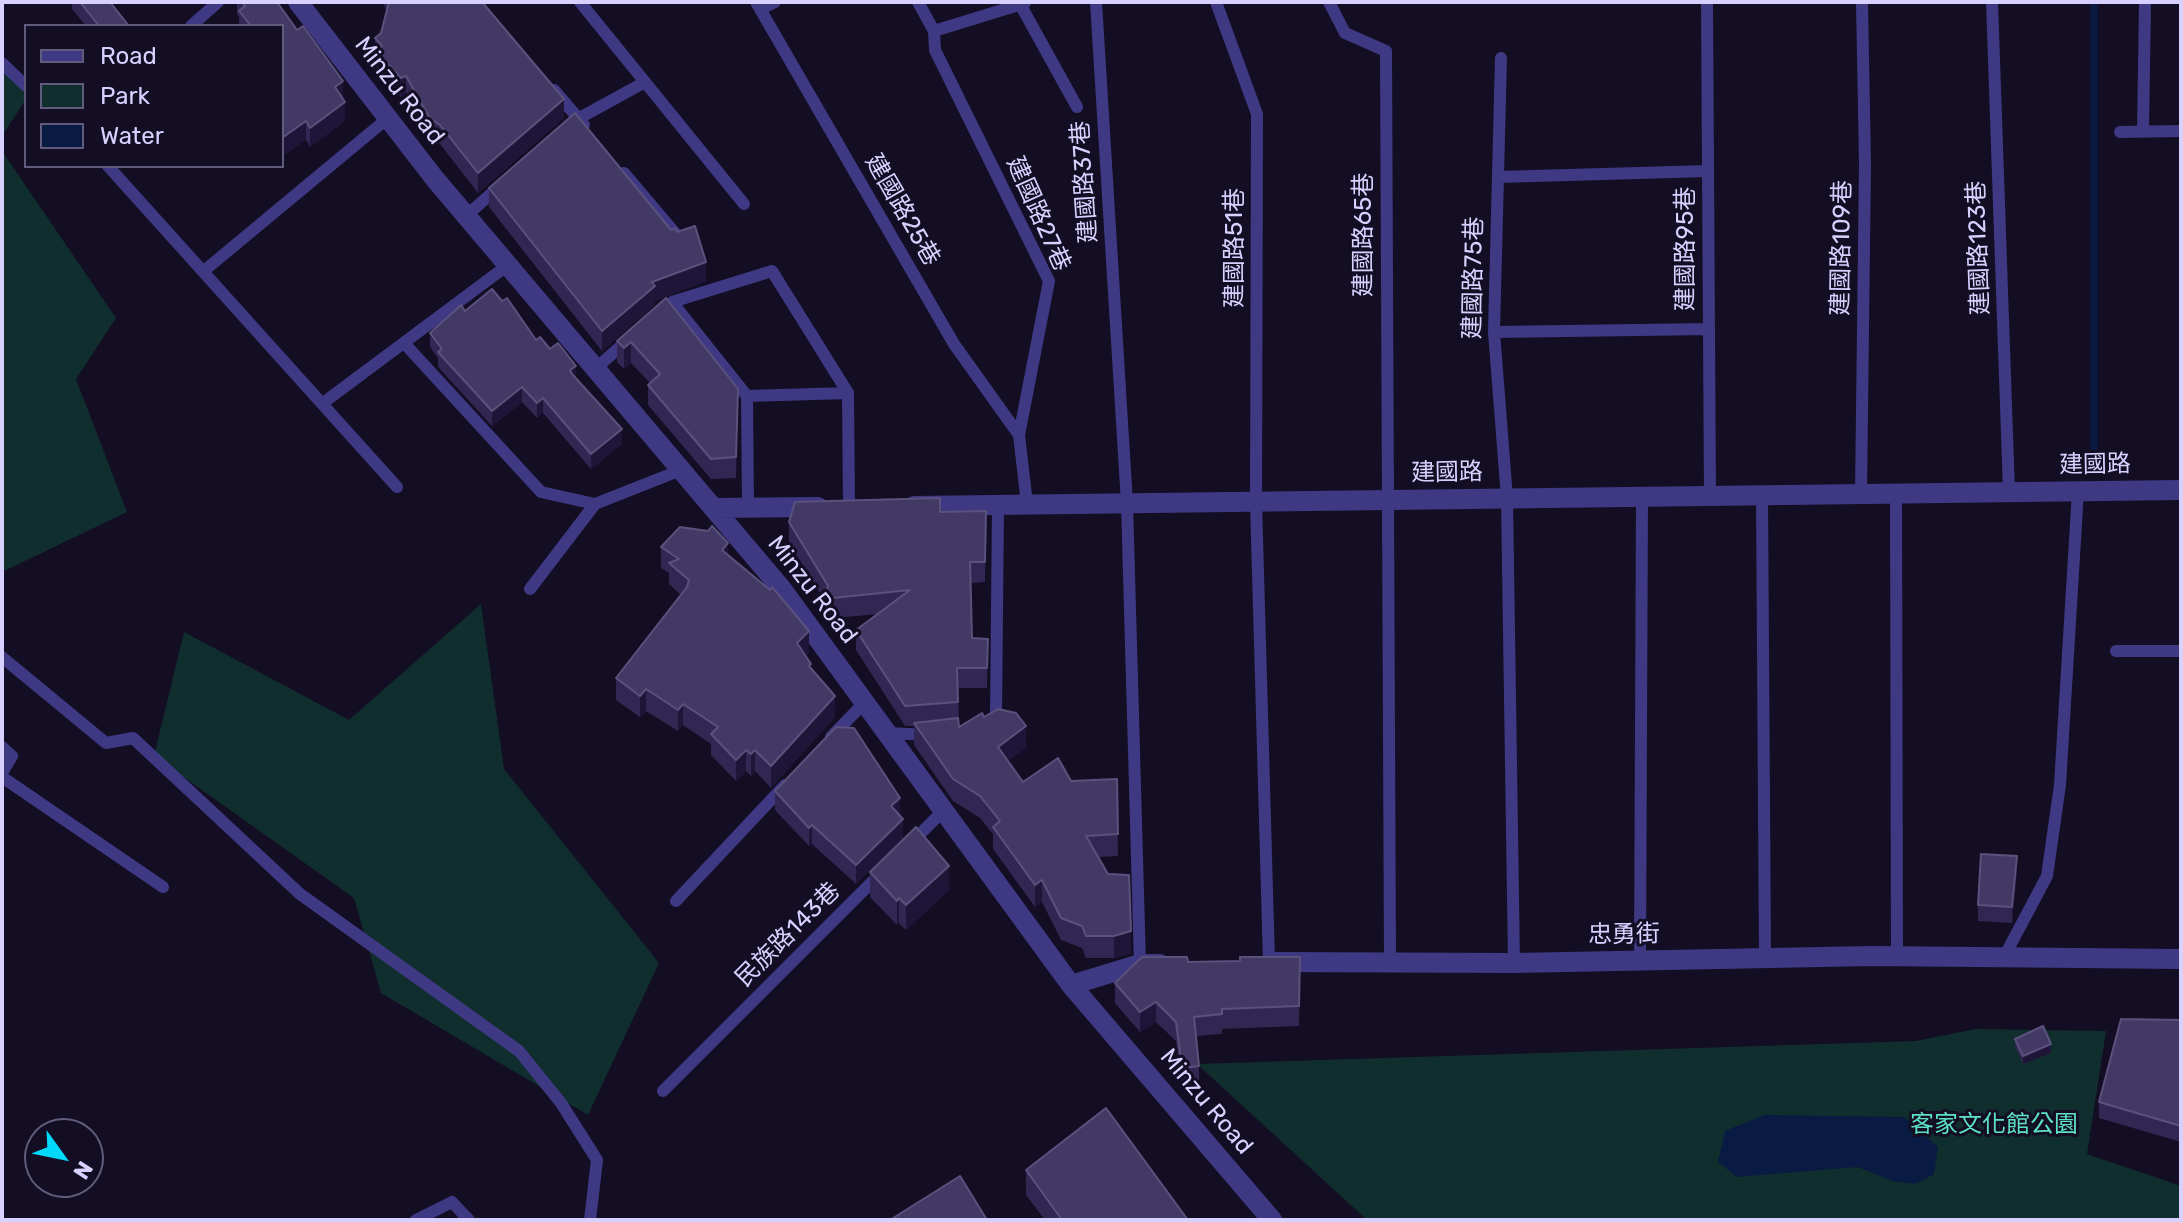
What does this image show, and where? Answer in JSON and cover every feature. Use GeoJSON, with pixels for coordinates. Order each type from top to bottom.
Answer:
{"type":"FeatureCollection","features":[{"type":"Feature","properties":{"kind":"street","name":"Minzu Road"},"geometry":{"type":"LineString","coordinates":[[298,2],[508,265],[781,588],[1071,985],[1272,1220]]}},
{"type":"Feature","properties":{"kind":"street","name":"建國路"},"geometry":{"type":"LineString","coordinates":[[894,506],[2181,490]]}},
{"type":"Feature","properties":{"kind":"street"},"geometry":{"type":"LineString","coordinates":[[714,508],[856,506]]}},
{"type":"Feature","properties":{"kind":"street","name":"忠勇街"},"geometry":{"type":"LineString","coordinates":[[1262,962],[1514,963],[1897,957],[2181,959]]}},
{"type":"Feature","properties":{"kind":"street"},"geometry":{"type":"LineString","coordinates":[[1071,985],[1140,964],[1183,963]]}},
{"type":"Feature","properties":{"kind":"lane"},"geometry":{"type":"LineString","coordinates":[[193,24],[218,2]]}},
{"type":"Feature","properties":{"kind":"lane"},"geometry":{"type":"LineString","coordinates":[[580,2],[744,204]]}},
{"type":"Feature","properties":{"kind":"lane"},"geometry":{"type":"LineString","coordinates":[[758,6],[775,2]]}},
{"type":"Feature","properties":{"kind":"lane","name":"建國路27巷"},"geometry":{"type":"LineString","coordinates":[[918,2],[934,31],[935,50],[1049,281],[1019,435],[1027,504]]}},
{"type":"Feature","properties":{"kind":"lane","name":"建國路37巷"},"geometry":{"type":"LineString","coordinates":[[1096,2],[1127,503],[1140,964]]}},
{"type":"Feature","properties":{"kind":"lane","name":"建國路51巷"},"geometry":{"type":"LineString","coordinates":[[1216,2],[1257,114],[1256,502],[1263,736],[1262,962]]}},
{"type":"Feature","properties":{"kind":"lane","name":"建國路65巷"},"geometry":{"type":"LineString","coordinates":[[1329,2],[1345,33],[1386,51],[1386,500]]}},
{"type":"Feature","properties":{"kind":"lane","name":"建國路95巷"},"geometry":{"type":"LineString","coordinates":[[1707,2],[1710,496]]}},
{"type":"Feature","properties":{"kind":"lane","name":"建國路109巷"},"geometry":{"type":"LineString","coordinates":[[1861,494],[1865,164],[1862,2]]}},
{"type":"Feature","properties":{"kind":"lane","name":"建國路123巷"},"geometry":{"type":"LineString","coordinates":[[1992,2],[2009,492]]}},
{"type":"Feature","properties":{"kind":"lane"},"geometry":{"type":"LineString","coordinates":[[2143,132],[2145,2]]}},
{"type":"Feature","properties":{"kind":"lane"},"geometry":{"type":"LineString","coordinates":[[934,31],[1024,3],[1077,107]]}},
{"type":"Feature","properties":{"kind":"lane","name":"建國路25巷"},"geometry":{"type":"LineString","coordinates":[[758,6],[954,344],[1019,435]]}},
{"type":"Feature","properties":{"kind":"lane","name":"建國路75巷"},"geometry":{"type":"LineString","coordinates":[[1501,58],[1494,332],[1507,498],[1514,963]]}},
{"type":"Feature","properties":{"kind":"lane"},"geometry":{"type":"LineString","coordinates":[[2,63],[24,84]]}},
{"type":"Feature","properties":{"kind":"lane"},"geometry":{"type":"LineString","coordinates":[[567,128],[578,118],[645,82]]}},
{"type":"Feature","properties":{"kind":"lane"},"geometry":{"type":"LineString","coordinates":[[549,84],[598,142]]}},
{"type":"Feature","properties":{"kind":"lane"},"geometry":{"type":"LineString","coordinates":[[205,270],[388,118]]}},
{"type":"Feature","properties":{"kind":"lane"},"geometry":{"type":"LineString","coordinates":[[2120,132],[2181,131]]}},
{"type":"Feature","properties":{"kind":"lane"},"geometry":{"type":"LineString","coordinates":[[618,166],[679,238]]}},
{"type":"Feature","properties":{"kind":"lane"},"geometry":{"type":"LineString","coordinates":[[110,168],[205,270],[397,487]]}},
{"type":"Feature","properties":{"kind":"lane"},"geometry":{"type":"LineString","coordinates":[[1498,177],[1708,171]]}},
{"type":"Feature","properties":{"kind":"lane"},"geometry":{"type":"LineString","coordinates":[[467,215],[511,176]]}},
{"type":"Feature","properties":{"kind":"lane"},"geometry":{"type":"LineString","coordinates":[[323,403],[508,265]]}},
{"type":"Feature","properties":{"kind":"lane"},"geometry":{"type":"LineString","coordinates":[[650,321],[672,302],[772,271],[848,393],[856,506]]}},
{"type":"Feature","properties":{"kind":"lane"},"geometry":{"type":"LineString","coordinates":[[672,302],[747,396],[748,508]]}},
{"type":"Feature","properties":{"kind":"lane"},"geometry":{"type":"LineString","coordinates":[[1494,332],[1709,329]]}},
{"type":"Feature","properties":{"kind":"lane"},"geometry":{"type":"LineString","coordinates":[[595,369],[639,331]]}},
{"type":"Feature","properties":{"kind":"lane"},"geometry":{"type":"LineString","coordinates":[[404,343],[541,492],[595,504]]}},
{"type":"Feature","properties":{"kind":"lane"},"geometry":{"type":"LineString","coordinates":[[747,396],[848,393]]}},
{"type":"Feature","properties":{"kind":"lane"},"geometry":{"type":"LineString","coordinates":[[530,589],[595,504],[681,470]]}},
{"type":"Feature","properties":{"kind":"lane"},"geometry":{"type":"LineString","coordinates":[[2004,957],[2047,876],[2060,785],[2078,491]]}},
{"type":"Feature","properties":{"kind":"lane"},"geometry":{"type":"LineString","coordinates":[[1896,494],[1897,957]]}},
{"type":"Feature","properties":{"kind":"lane"},"geometry":{"type":"LineString","coordinates":[[1762,495],[1765,958]]}},
{"type":"Feature","properties":{"kind":"lane"},"geometry":{"type":"LineString","coordinates":[[1640,960],[1642,497]]}},
{"type":"Feature","properties":{"kind":"lane"},"geometry":{"type":"LineString","coordinates":[[1386,500],[1390,961]]}},
{"type":"Feature","properties":{"kind":"lane"},"geometry":{"type":"LineString","coordinates":[[972,730],[996,718],[998,505]]}},
{"type":"Feature","properties":{"kind":"lane"},"geometry":{"type":"LineString","coordinates":[[2116,651],[2181,651]]}},
{"type":"Feature","properties":{"kind":"lane"},"geometry":{"type":"LineString","coordinates":[[2,657],[106,743],[133,738],[300,894],[519,1051],[561,1103],[597,1160],[590,1220]]}},
{"type":"Feature","properties":{"kind":"lane"},"geometry":{"type":"LineString","coordinates":[[823,746],[865,702]]}},
{"type":"Feature","properties":{"kind":"lane"},"geometry":{"type":"LineString","coordinates":[[887,733],[939,734]]}},
{"type":"Feature","properties":{"kind":"lane"},"geometry":{"type":"LineString","coordinates":[[2,747],[12,756],[2,775],[163,887]]}},
{"type":"Feature","properties":{"kind":"lane"},"geometry":{"type":"LineString","coordinates":[[676,901],[791,779]]}},
{"type":"Feature","properties":{"kind":"lane"},"geometry":{"type":"LineString","coordinates":[[900,854],[945,809]]}},
{"type":"Feature","properties":{"kind":"lane","name":"民族路143巷"},"geometry":{"type":"LineString","coordinates":[[663,1091],[888,865]]}},
{"type":"Feature","properties":{"kind":"lane"},"geometry":{"type":"LineString","coordinates":[[416,1220],[452,1202],[469,1220]]}},
{"type":"Feature","properties":{"kind":"green space"},"geometry":{"type":"Polygon","coordinates":[[[2,54],[24,89],[24,102],[2,136],[2,54]]]}},
{"type":"Feature","properties":{"kind":"green space"},"geometry":{"type":"Polygon","coordinates":[[[2,151],[116,318],[76,379],[127,512],[2,572],[2,151]]]}},
{"type":"Feature","properties":{"kind":"green space"},"geometry":{"type":"Polygon","coordinates":[[[481,604],[504,769],[659,963],[588,1115],[381,993],[354,898],[154,756],[184,632],[349,720],[481,604]]]}},
{"type":"Feature","properties":{"kind":"green space","name":"客家文化館公園"},"geometry":{"type":"Polygon","coordinates":[[[1976,1029],[2106,1031],[2087,1154],[2181,1186],[2181,1220],[1367,1220],[1197,1064],[1916,1041],[1976,1029]]]}},
{"type":"Feature","properties":{"kind":"water"},"geometry":{"type":"Polygon","coordinates":[[[1764,1115],[1904,1117],[1938,1147],[1934,1174],[1916,1184],[1892,1181],[1858,1167],[1737,1177],[1718,1162],[1725,1131],[1764,1115]]]}},
{"type":"Feature","properties":{"kind":"building"},"geometry":{"type":"Polygon","coordinates":[[[80,2],[110,2],[127,24],[97,24],[80,2]]]}},
{"type":"Feature","properties":{"kind":"building"},"geometry":{"type":"Polygon","coordinates":[[[242,2],[277,2],[297,30],[303,26],[343,81],[335,87],[345,102],[310,128],[306,121],[284,137],[284,24],[249,24],[239,11],[245,6],[242,2]]]}},
{"type":"Feature","properties":{"kind":"building"},"geometry":{"type":"Polygon","coordinates":[[[389,2],[482,2],[564,99],[478,173],[440,125],[430,119],[406,76],[401,78],[376,52],[382,46],[375,38],[381,33],[389,2]]]}},
{"type":"Feature","properties":{"kind":"building"},"geometry":{"type":"Polygon","coordinates":[[[575,113],[671,230],[676,228],[677,232],[695,226],[706,262],[652,282],[655,286],[602,331],[489,188],[575,113]]]}},
{"type":"Feature","properties":{"kind":"building"},"geometry":{"type":"Polygon","coordinates":[[[492,289],[502,301],[507,298],[536,340],[540,337],[550,349],[558,343],[576,366],[570,370],[572,374],[622,429],[591,454],[543,398],[537,403],[522,387],[492,411],[438,352],[442,349],[430,333],[461,305],[465,311],[492,289]]]}},
{"type":"Feature","properties":{"kind":"building"},"geometry":{"type":"Polygon","coordinates":[[[666,298],[738,389],[736,457],[711,459],[648,385],[660,374],[631,342],[624,348],[617,341],[666,298]]]}},
{"type":"Feature","properties":{"kind":"building"},"geometry":{"type":"Polygon","coordinates":[[[940,498],[940,512],[986,511],[985,562],[970,562],[972,638],[988,639],[987,668],[957,668],[958,702],[905,706],[856,630],[910,590],[823,599],[828,586],[789,522],[795,502],[940,498]]]}},
{"type":"Feature","properties":{"kind":"building"},"geometry":{"type":"Polygon","coordinates":[[[712,526],[728,543],[722,550],[770,590],[772,587],[809,631],[797,643],[811,664],[809,666],[835,696],[771,766],[755,750],[751,754],[746,750],[736,760],[711,734],[718,727],[683,704],[678,710],[646,689],[640,696],[616,678],[687,587],[689,580],[669,563],[679,559],[661,547],[680,527],[708,531],[712,526]]]}},
{"type":"Feature","properties":{"kind":"building"},"geometry":{"type":"Polygon","coordinates":[[[998,709],[1016,713],[1026,726],[998,747],[1023,782],[1058,758],[1071,781],[1117,779],[1118,834],[1086,836],[1108,874],[1129,875],[1131,931],[1114,936],[1086,936],[1082,926],[1061,918],[1042,880],[1035,885],[993,827],[1000,821],[980,796],[953,779],[914,723],[958,718],[959,727],[982,713],[984,717],[998,709]]]}},
{"type":"Feature","properties":{"kind":"building"},"geometry":{"type":"Polygon","coordinates":[[[836,727],[854,728],[900,798],[891,806],[903,819],[856,865],[812,825],[809,828],[775,791],[836,727]]]}},
{"type":"Feature","properties":{"kind":"building"},"geometry":{"type":"Polygon","coordinates":[[[916,827],[949,866],[906,905],[899,898],[897,901],[870,872],[916,827]]]}},
{"type":"Feature","properties":{"kind":"building"},"geometry":{"type":"Polygon","coordinates":[[[1981,854],[2017,856],[2012,907],[1978,905],[1981,854]]]}},
{"type":"Feature","properties":{"kind":"building"},"geometry":{"type":"Polygon","coordinates":[[[1142,957],[1187,957],[1188,962],[1240,961],[1240,957],[1300,957],[1299,1006],[1222,1009],[1222,1014],[1194,1017],[1199,1066],[1182,1068],[1176,1022],[1156,1002],[1140,1012],[1115,983],[1142,957]]]}},
{"type":"Feature","properties":{"kind":"building"},"geometry":{"type":"Polygon","coordinates":[[[2121,1019],[2181,1020],[2181,1126],[2099,1102],[2121,1019]]]}},
{"type":"Feature","properties":{"kind":"building"},"geometry":{"type":"Polygon","coordinates":[[[2043,1026],[2051,1044],[2023,1056],[2015,1039],[2043,1026]]]}},
{"type":"Feature","properties":{"kind":"building"},"geometry":{"type":"Polygon","coordinates":[[[1106,1108],[1188,1220],[1062,1220],[1026,1170],[1106,1108]]]}},
{"type":"Feature","properties":{"kind":"building"},"geometry":{"type":"Polygon","coordinates":[[[960,1176],[987,1220],[890,1220],[960,1176]]]}},
{"type":"Feature","properties":{"kind":"waterway"},"geometry":{"type":"LineString","coordinates":[[2094,2],[2094,468]]}}]}
